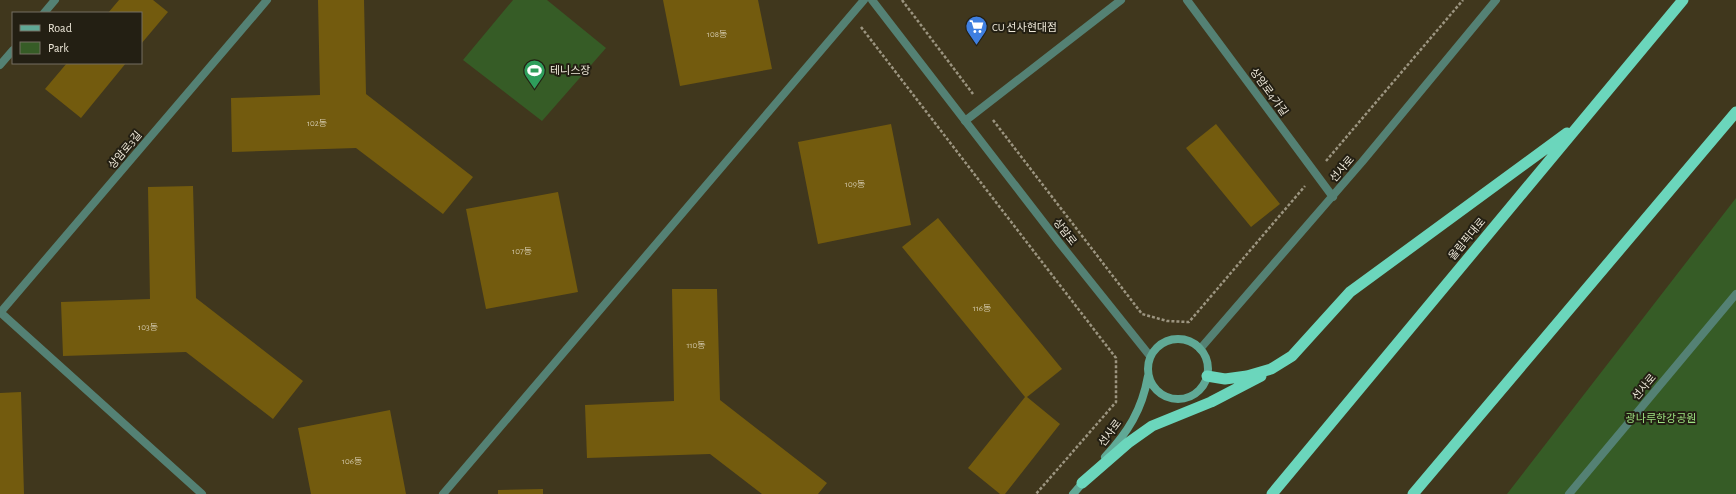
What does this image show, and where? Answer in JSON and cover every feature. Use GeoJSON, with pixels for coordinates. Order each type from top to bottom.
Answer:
{"type":"FeatureCollection","features":[{"type":"Feature","properties":{"kind":"highway","name":"올림픽대로"},"geometry":{"type":"LineString","coordinates":[[1272,494],[1683,0]]}},
{"type":"Feature","properties":{"kind":"highway"},"geometry":{"type":"LineString","coordinates":[[1413,494],[1736,112]]}},
{"type":"Feature","properties":{"kind":"highway"},"geometry":{"type":"LineString","coordinates":[[1082,483],[1128,443],[1152,426],[1211,402],[1265,374],[1292,356],[1350,292],[1580,123]]}},
{"type":"Feature","properties":{"kind":"highway"},"geometry":{"type":"LineString","coordinates":[[1207,376],[1225,379],[1247,376],[1271,368],[1292,356]]}},
{"type":"Feature","properties":{"kind":"main road"},"geometry":{"type":"LineString","coordinates":[[1174,339],[1193,343],[1200,349],[1206,357],[1208,367],[1204,385],[1198,392],[1189,398],[1169,398],[1160,394],[1152,386],[1148,376],[1148,366],[1150,356],[1156,348],[1174,339]]}},
{"type":"Feature","properties":{"kind":"main road","name":"선사로"},"geometry":{"type":"LineString","coordinates":[[1073,494],[1118,443],[1133,420],[1144,396],[1148,376]]}},
{"type":"Feature","properties":{"kind":"street"},"geometry":{"type":"LineString","coordinates":[[45,12],[55,0]]}},
{"type":"Feature","properties":{"kind":"street","name":"상암로3길"},"geometry":{"type":"LineString","coordinates":[[0,313],[267,0]]}},
{"type":"Feature","properties":{"kind":"street"},"geometry":{"type":"LineString","coordinates":[[443,494],[864,0]]}},
{"type":"Feature","properties":{"kind":"street","name":"상암로"},"geometry":{"type":"LineString","coordinates":[[872,0],[1150,356]]}},
{"type":"Feature","properties":{"kind":"street"},"geometry":{"type":"LineString","coordinates":[[965,121],[1121,0]]}},
{"type":"Feature","properties":{"kind":"street","name":"상암로4가길"},"geometry":{"type":"LineString","coordinates":[[1187,0],[1332,196]]}},
{"type":"Feature","properties":{"kind":"street","name":"선사로"},"geometry":{"type":"LineString","coordinates":[[1200,349],[1332,196],[1496,0]]}},
{"type":"Feature","properties":{"kind":"street"},"geometry":{"type":"LineString","coordinates":[[0,65],[12,51]]}},
{"type":"Feature","properties":{"kind":"street","name":"선사로"},"geometry":{"type":"LineString","coordinates":[[1569,494],[1736,294]]}},
{"type":"Feature","properties":{"kind":"street"},"geometry":{"type":"LineString","coordinates":[[0,313],[202,494]]}},
{"type":"Feature","properties":{"kind":"path"},"geometry":{"type":"LineString","coordinates":[[902,0],[1142,314],[1167,321],[1189,322]]}},
{"type":"Feature","properties":{"kind":"path"},"geometry":{"type":"LineString","coordinates":[[851,14],[1116,358],[1116,402],[1036,494]]}},
{"type":"Feature","properties":{"kind":"green space","name":"테니스장"},"geometry":{"type":"Polygon","coordinates":[[[513,0],[547,0],[606,48],[542,121],[463,60],[513,0]]]}},
{"type":"Feature","properties":{"kind":"green space","name":"광나루한강공원"},"geometry":{"type":"Polygon","coordinates":[[[1736,198],[1736,494],[1507,494],[1736,198]]]}},
{"type":"Feature","properties":{"kind":"building"},"geometry":{"type":"Polygon","coordinates":[[[119,0],[153,0],[168,12],[142,43],[142,12],[109,12],[119,0]]]}},
{"type":"Feature","properties":{"kind":"building"},"geometry":{"type":"Polygon","coordinates":[[[318,0],[364,0],[366,94],[473,177],[443,214],[356,148],[232,152],[231,98],[320,95],[318,0]]]}},
{"type":"Feature","properties":{"kind":"building"},"geometry":{"type":"Polygon","coordinates":[[[663,0],[758,0],[772,69],[680,86],[663,0]]]}},
{"type":"Feature","properties":{"kind":"building"},"geometry":{"type":"Polygon","coordinates":[[[66,64],[125,64],[81,118],[45,89],[66,64]]]}},
{"type":"Feature","properties":{"kind":"building"},"geometry":{"type":"Polygon","coordinates":[[[891,124],[911,225],[818,244],[798,142],[891,124]]]}},
{"type":"Feature","properties":{"kind":"building"},"geometry":{"type":"Polygon","coordinates":[[[1216,124],[1280,204],[1251,227],[1186,148],[1216,124]]]}},
{"type":"Feature","properties":{"kind":"building"},"geometry":{"type":"Polygon","coordinates":[[[193,186],[196,298],[303,381],[273,419],[186,352],[63,356],[61,302],[150,299],[148,187],[193,186]]]}},
{"type":"Feature","properties":{"kind":"building"},"geometry":{"type":"Polygon","coordinates":[[[558,192],[578,292],[486,309],[466,209],[558,192]]]}},
{"type":"Feature","properties":{"kind":"building"},"geometry":{"type":"Polygon","coordinates":[[[938,218],[1062,369],[1027,397],[1060,424],[1005,494],[1000,494],[968,468],[1025,397],[902,247],[938,218]]]}},
{"type":"Feature","properties":{"kind":"building"},"geometry":{"type":"Polygon","coordinates":[[[672,289],[717,289],[720,400],[827,483],[818,494],[762,494],[710,454],[587,458],[585,405],[674,401],[672,289]]]}},
{"type":"Feature","properties":{"kind":"building"},"geometry":{"type":"Polygon","coordinates":[[[21,392],[24,494],[0,494],[0,393],[21,392]]]}},
{"type":"Feature","properties":{"kind":"building"},"geometry":{"type":"Polygon","coordinates":[[[390,410],[406,494],[311,494],[298,428],[390,410]]]}},
{"type":"Feature","properties":{"kind":"building"},"geometry":{"type":"Polygon","coordinates":[[[543,489],[543,494],[498,494],[498,490],[543,489]]]}},
{"type":"Feature","properties":{"kind":"place","name":"CU 선사현대점"},"geometry":{"type":"Point","coordinates":[976,46]}},
{"type":"Feature","properties":{"kind":"place","name":"테니스장"},"geometry":{"type":"Point","coordinates":[535,90]}}]}
